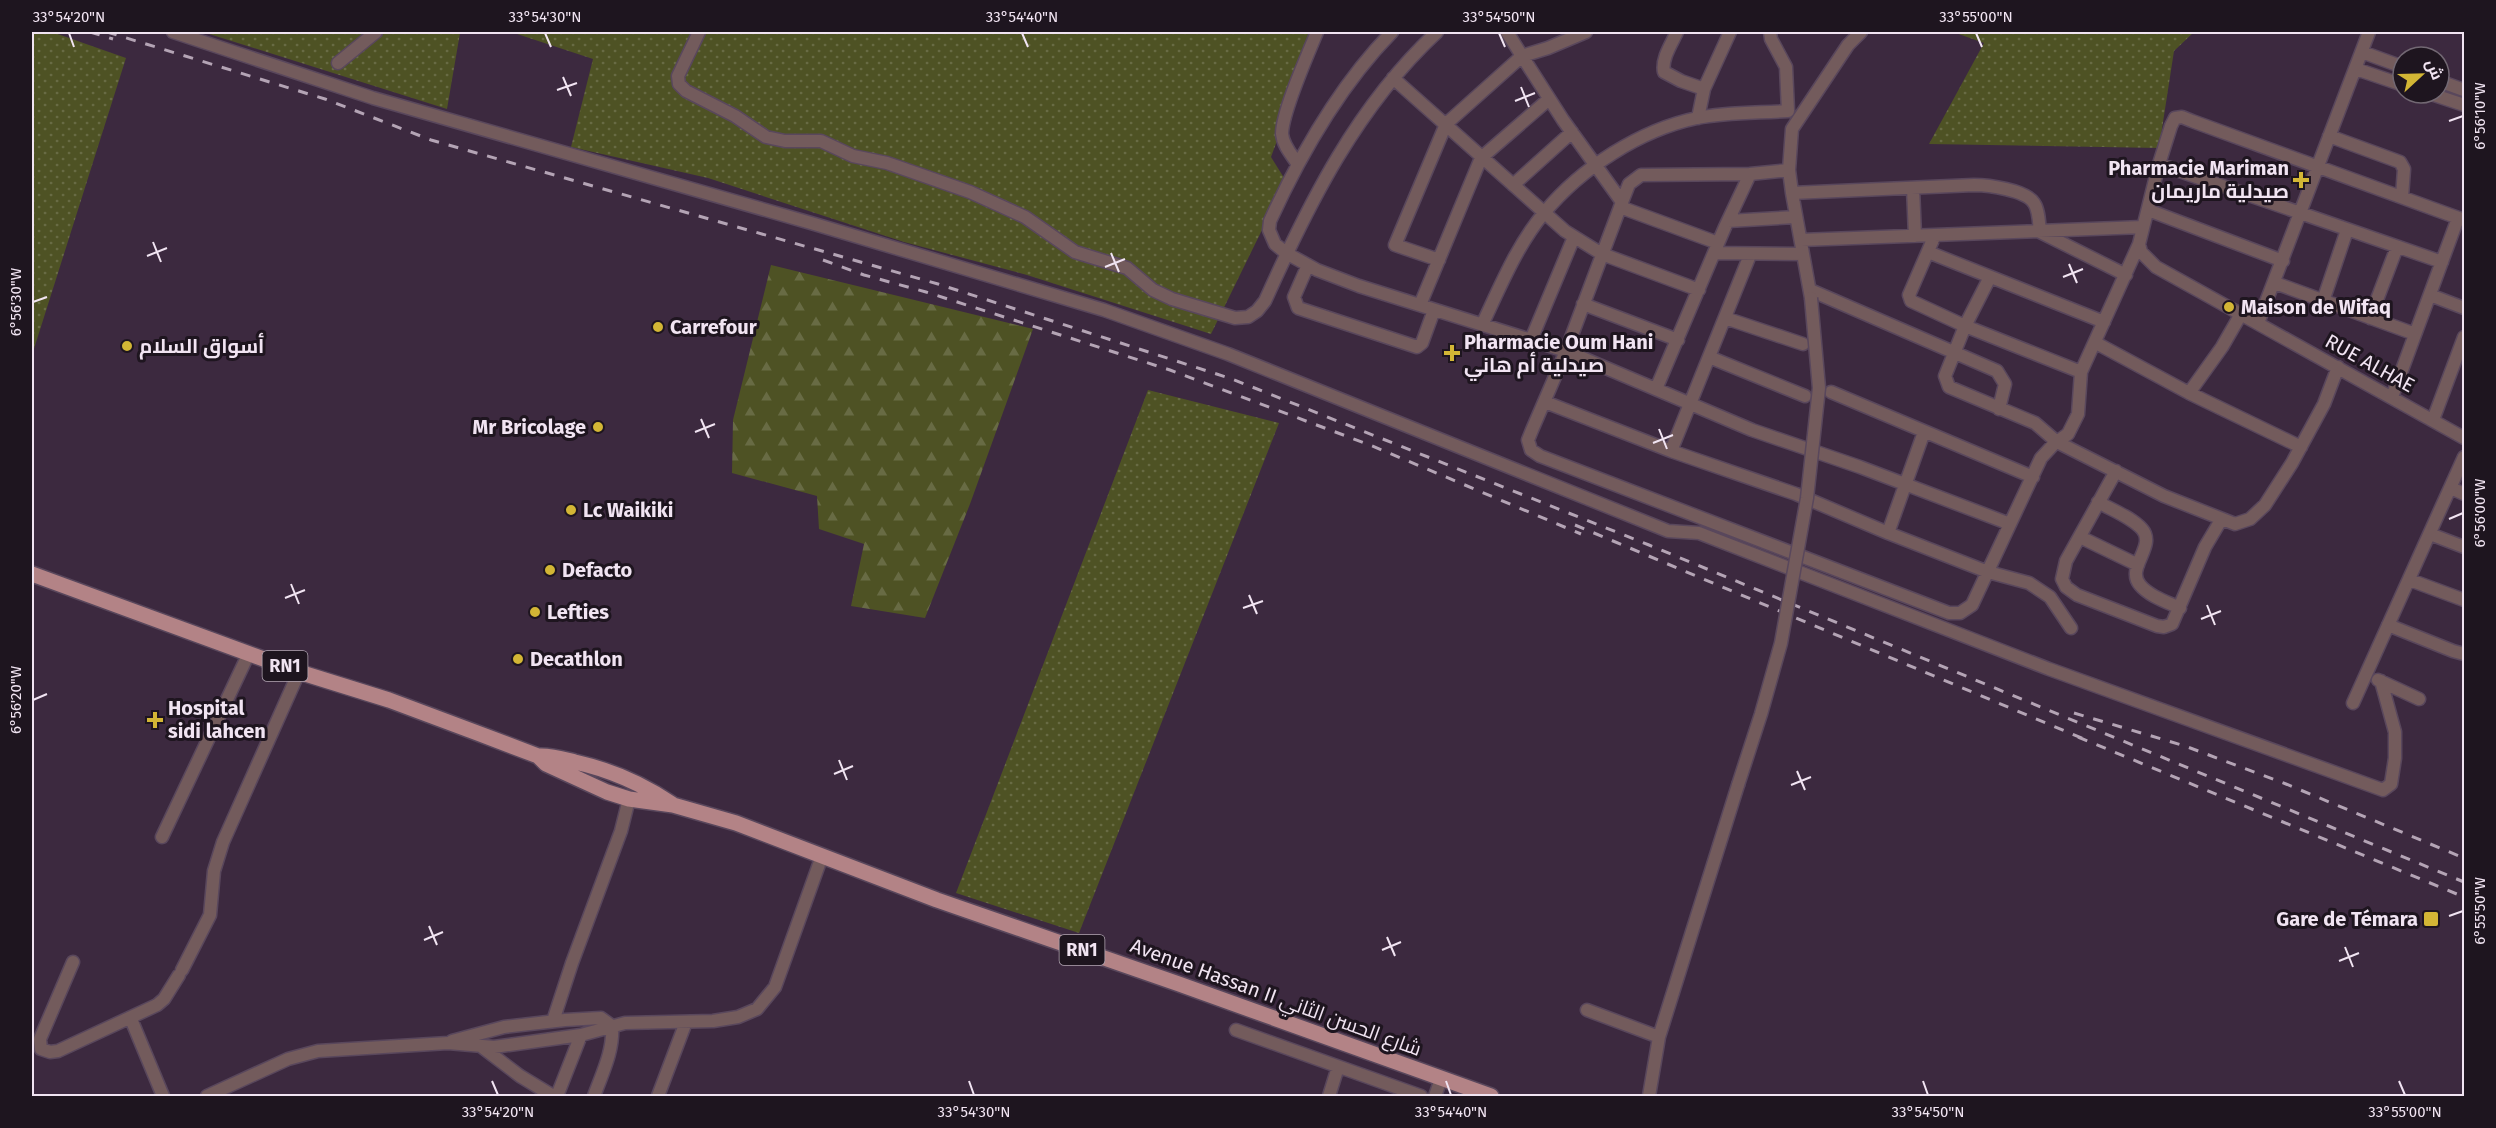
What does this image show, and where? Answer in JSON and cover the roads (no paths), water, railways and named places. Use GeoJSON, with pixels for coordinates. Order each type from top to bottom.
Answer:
{"type":"FeatureCollection","features":[{"type":"Feature","properties":{"kind":"main road","name":"RN1"},"geometry":{"type":"LineString","coordinates":[[32,574],[299,672],[389,700],[538,756],[556,769],[607,792],[629,799]]}},
{"type":"Feature","properties":{"kind":"main road","name":"RN1"},"geometry":{"type":"LineString","coordinates":[[538,756],[549,756],[596,766],[636,782]]}},
{"type":"Feature","properties":{"kind":"main road"},"geometry":{"type":"LineString","coordinates":[[588,782],[588,774],[596,766]]}},
{"type":"Feature","properties":{"kind":"main road"},"geometry":{"type":"LineString","coordinates":[[629,799],[637,791],[636,782]]}},
{"type":"Feature","properties":{"kind":"main road","name":"Avenue Hassan II شارع الحسن الثاني"},"geometry":{"type":"LineString","coordinates":[[636,782],[673,805]]}},
{"type":"Feature","properties":{"kind":"main road","name":"Avenue Hassan II شارع الحسن الثاني"},"geometry":{"type":"LineString","coordinates":[[629,799],[673,805],[736,823],[937,900],[1491,1096]]}},
{"type":"Feature","properties":{"kind":"street"},"geometry":{"type":"LineString","coordinates":[[173,32],[373,98],[811,223],[1104,310],[1228,354],[1462,451],[1668,531],[1699,533],[2049,669],[2383,790],[2391,784],[2395,732],[2381,681]]}},
{"type":"Feature","properties":{"kind":"street"},"geometry":{"type":"LineString","coordinates":[[338,63],[376,32]]}},
{"type":"Feature","properties":{"kind":"street"},"geometry":{"type":"LineString","coordinates":[[699,32],[678,76],[679,84],[686,91],[735,116],[766,137],[785,141],[821,141],[853,156],[887,163],[970,192],[1025,217],[1075,252],[1127,268],[1153,290],[1172,299],[1235,318],[1248,317],[1265,301],[1286,253],[1333,162],[1392,78],[1437,32]]}},
{"type":"Feature","properties":{"kind":"street"},"geometry":{"type":"LineString","coordinates":[[1297,163],[1286,147],[1282,134],[1296,84],[1317,32]]}},
{"type":"Feature","properties":{"kind":"street"},"geometry":{"type":"LineString","coordinates":[[1392,32],[1335,104],[1297,163],[1270,221],[1269,230],[1275,244],[1286,253],[1308,265],[1359,286],[1566,351],[1752,430],[2010,524]]}},
{"type":"Feature","properties":{"kind":"street"},"geometry":{"type":"LineString","coordinates":[[1507,32],[1621,205],[1716,248],[1750,255],[1803,254]]}},
{"type":"Feature","properties":{"kind":"street"},"geometry":{"type":"LineString","coordinates":[[1439,260],[1395,244],[1446,124],[1522,56],[1586,32]]}},
{"type":"Feature","properties":{"kind":"street"},"geometry":{"type":"LineString","coordinates":[[1677,32],[1666,55],[1664,72],[1681,81],[1704,88]]}},
{"type":"Feature","properties":{"kind":"street"},"geometry":{"type":"LineString","coordinates":[[1698,117],[1704,88],[1730,32]]}},
{"type":"Feature","properties":{"kind":"street"},"geometry":{"type":"LineString","coordinates":[[1482,325],[1506,276],[1543,213],[1595,166],[1656,131],[1698,117],[1788,111],[1786,67],[1771,39],[1770,32]]}},
{"type":"Feature","properties":{"kind":"street"},"geometry":{"type":"LineString","coordinates":[[1649,1096],[1659,1036],[1761,714],[1780,643],[1807,498],[1819,388],[1810,294],[1795,217],[1789,170],[1792,129],[1848,45],[1861,32]]}},
{"type":"Feature","properties":{"kind":"street"},"geometry":{"type":"LineString","coordinates":[[2259,323],[2369,32]]}},
{"type":"Feature","properties":{"kind":"street"},"geometry":{"type":"LineString","coordinates":[[2362,52],[2391,63]]}},
{"type":"Feature","properties":{"kind":"street"},"geometry":{"type":"LineString","coordinates":[[2356,69],[2391,81]]}},
{"type":"Feature","properties":{"kind":"street"},"geometry":{"type":"LineString","coordinates":[[1392,78],[1543,213],[1574,237],[1602,254],[1699,290]]}},
{"type":"Feature","properties":{"kind":"street"},"geometry":{"type":"LineString","coordinates":[[1420,306],[1481,158],[1549,99]]}},
{"type":"Feature","properties":{"kind":"street"},"geometry":{"type":"LineString","coordinates":[[1789,170],[1750,174],[1641,175],[1629,183],[1566,351],[1528,440],[1531,450],[1540,456],[1949,613],[1960,613],[1972,605],[2041,458],[2068,434],[2078,414],[2081,372],[2139,244],[2159,164],[2173,121],[2182,117],[2461,219],[2442,262],[2392,397]]}},
{"type":"Feature","properties":{"kind":"street"},"geometry":{"type":"LineString","coordinates":[[1513,186],[1572,132]]}},
{"type":"Feature","properties":{"kind":"street"},"geometry":{"type":"LineString","coordinates":[[2329,136],[2400,162],[2404,169],[2402,197]]}},
{"type":"Feature","properties":{"kind":"street"},"geometry":{"type":"LineString","coordinates":[[2159,164],[2442,262]]}},
{"type":"Feature","properties":{"kind":"street"},"geometry":{"type":"LineString","coordinates":[[1656,389],[1750,174]]}},
{"type":"Feature","properties":{"kind":"street"},"geometry":{"type":"LineString","coordinates":[[1792,193],[1982,185],[2024,195],[2032,200],[2036,207],[2040,232]]}},
{"type":"Feature","properties":{"kind":"street"},"geometry":{"type":"LineString","coordinates":[[1913,188],[1915,236]]}},
{"type":"Feature","properties":{"kind":"street"},"geometry":{"type":"LineString","coordinates":[[2148,210],[2283,261]]}},
{"type":"Feature","properties":{"kind":"street"},"geometry":{"type":"LineString","coordinates":[[1728,221],[1795,217]]}},
{"type":"Feature","properties":{"kind":"street"},"geometry":{"type":"LineString","coordinates":[[1801,240],[2143,227]]}},
{"type":"Feature","properties":{"kind":"street"},"geometry":{"type":"LineString","coordinates":[[2323,301],[2347,230]]}},
{"type":"Feature","properties":{"kind":"street"},"geometry":{"type":"LineString","coordinates":[[2040,232],[2126,275]]}},
{"type":"Feature","properties":{"kind":"street"},"geometry":{"type":"LineString","coordinates":[[1935,235],[1912,288],[1910,299],[1918,306],[2081,372]]}},
{"type":"Feature","properties":{"kind":"street"},"geometry":{"type":"LineString","coordinates":[[1531,340],[1574,237]]}},
{"type":"Feature","properties":{"kind":"street","name":"RUE ALHAE"},"geometry":{"type":"LineString","coordinates":[[2139,244],[2141,252],[2156,267],[2464,438]]}},
{"type":"Feature","properties":{"kind":"street"},"geometry":{"type":"LineString","coordinates":[[2370,318],[2397,247]]}},
{"type":"Feature","properties":{"kind":"street"},"geometry":{"type":"LineString","coordinates":[[1928,252],[2104,322]]}},
{"type":"Feature","properties":{"kind":"street"},"geometry":{"type":"LineString","coordinates":[[1671,451],[1750,255]]}},
{"type":"Feature","properties":{"kind":"street"},"geometry":{"type":"LineString","coordinates":[[1308,265],[1294,297],[1298,308],[1417,347],[1422,343],[1434,310]]}},
{"type":"Feature","properties":{"kind":"street"},"geometry":{"type":"LineString","coordinates":[[1990,277],[1965,326],[1945,376],[1946,384],[1957,392],[2035,423],[2057,442],[2164,496],[2235,524],[2250,519],[2265,505],[2301,447],[2324,404],[2338,367]]}},
{"type":"Feature","properties":{"kind":"street"},"geometry":{"type":"LineString","coordinates":[[2275,283],[2415,334]]}},
{"type":"Feature","properties":{"kind":"street"},"geometry":{"type":"LineString","coordinates":[[1810,294],[1996,370],[2006,384],[1999,409]]}},
{"type":"Feature","properties":{"kind":"street"},"geometry":{"type":"LineString","coordinates":[[2430,295],[2464,308]]}},
{"type":"Feature","properties":{"kind":"street"},"geometry":{"type":"LineString","coordinates":[[1583,304],[1678,340]]}},
{"type":"Feature","properties":{"kind":"street"},"geometry":{"type":"LineString","coordinates":[[2189,393],[2222,347],[2241,314]]}},
{"type":"Feature","properties":{"kind":"street"},"geometry":{"type":"LineString","coordinates":[[1725,318],[1803,344]]}},
{"type":"Feature","properties":{"kind":"street"},"geometry":{"type":"LineString","coordinates":[[2433,420],[2464,337]]}},
{"type":"Feature","properties":{"kind":"street"},"geometry":{"type":"LineString","coordinates":[[2096,343],[2189,393],[2301,447]]}},
{"type":"Feature","properties":{"kind":"street"},"geometry":{"type":"LineString","coordinates":[[1709,357],[1805,396]]}},
{"type":"Feature","properties":{"kind":"street"},"geometry":{"type":"LineString","coordinates":[[1831,392],[2033,477]]}},
{"type":"Feature","properties":{"kind":"street"},"geometry":{"type":"LineString","coordinates":[[1545,402],[1671,451],[1796,494],[1887,533],[1988,572],[2029,583],[2050,597],[2071,628]]}},
{"type":"Feature","properties":{"kind":"street"},"geometry":{"type":"LineString","coordinates":[[1887,533],[1924,432]]}},
{"type":"Feature","properties":{"kind":"street"},"geometry":{"type":"LineString","coordinates":[[2353,703],[2464,457]]}},
{"type":"Feature","properties":{"kind":"street"},"geometry":{"type":"LineString","coordinates":[[2116,471],[2067,561],[2062,579],[2066,587],[2077,595],[2164,627],[2172,624],[2205,547],[2221,520]]}},
{"type":"Feature","properties":{"kind":"street"},"geometry":{"type":"LineString","coordinates":[[2451,488],[2464,494]]}},
{"type":"Feature","properties":{"kind":"street"},"geometry":{"type":"LineString","coordinates":[[2098,502],[2133,521],[2144,530],[2146,541],[2135,572],[2138,584],[2147,592],[2180,608]]}},
{"type":"Feature","properties":{"kind":"street"},"geometry":{"type":"LineString","coordinates":[[2430,534],[2464,547]]}},
{"type":"Feature","properties":{"kind":"street"},"geometry":{"type":"LineString","coordinates":[[2080,537],[2138,566]]}},
{"type":"Feature","properties":{"kind":"street"},"geometry":{"type":"LineString","coordinates":[[2410,580],[2464,600]]}},
{"type":"Feature","properties":{"kind":"street"},"geometry":{"type":"LineString","coordinates":[[2388,625],[2464,654]]}},
{"type":"Feature","properties":{"kind":"street"},"geometry":{"type":"LineString","coordinates":[[162,837],[249,653]]}},
{"type":"Feature","properties":{"kind":"street"},"geometry":{"type":"LineString","coordinates":[[73,962],[40,1039],[41,1049],[50,1052],[58,1051],[132,1019],[161,1002],[180,973],[210,915],[214,871],[223,842],[299,672]]}},
{"type":"Feature","properties":{"kind":"street"},"geometry":{"type":"LineString","coordinates":[[2366,674],[2419,699]]}},
{"type":"Feature","properties":{"kind":"street"},"geometry":{"type":"LineString","coordinates":[[553,1021],[621,831],[629,799]]}},
{"type":"Feature","properties":{"kind":"street"},"geometry":{"type":"LineString","coordinates":[[207,1096],[288,1059],[318,1051],[448,1043],[482,1047],[507,1046],[581,1035],[630,1022],[713,1021],[738,1017],[757,1009],[765,1002],[781,973],[822,856]]}},
{"type":"Feature","properties":{"kind":"street"},"geometry":{"type":"LineString","coordinates":[[1587,1010],[1659,1036]]}},
{"type":"Feature","properties":{"kind":"street"},"geometry":{"type":"LineString","coordinates":[[448,1043],[488,1030],[553,1021],[596,1017],[605,1019],[612,1026],[611,1048],[594,1096]]}},
{"type":"Feature","properties":{"kind":"street"},"geometry":{"type":"LineString","coordinates":[[132,1019],[163,1096]]}},
{"type":"Feature","properties":{"kind":"street"},"geometry":{"type":"LineString","coordinates":[[658,1096],[686,1022]]}},
{"type":"Feature","properties":{"kind":"street"},"geometry":{"type":"LineString","coordinates":[[1236,1030],[1421,1096]]}},
{"type":"Feature","properties":{"kind":"street"},"geometry":{"type":"LineString","coordinates":[[482,1047],[520,1076],[555,1096],[581,1035]]}},
{"type":"Feature","properties":{"kind":"street"},"geometry":{"type":"LineString","coordinates":[[1325,1062],[1333,1040]]}},
{"type":"Feature","properties":{"kind":"street"},"geometry":{"type":"LineString","coordinates":[[1329,1096],[1338,1067]]}},
{"type":"Feature","properties":{"kind":"street"},"geometry":{"type":"LineString","coordinates":[[1435,1096],[1441,1079]]}},
{"type":"Feature","properties":{"kind":"railway"},"geometry":{"type":"LineString","coordinates":[[90,32],[113,39]]}},
{"type":"Feature","properties":{"kind":"railway"},"geometry":{"type":"LineString","coordinates":[[107,32],[325,99],[431,140],[938,284],[1232,379],[1649,545],[2464,882]]}},
{"type":"Feature","properties":{"kind":"railway"},"geometry":{"type":"LineString","coordinates":[[823,260],[864,275],[926,292],[1170,370],[1370,445],[1581,534]]}},
{"type":"Feature","properties":{"kind":"railway"},"geometry":{"type":"LineString","coordinates":[[1575,525],[2084,739]]}},
{"type":"Feature","properties":{"kind":"railway"},"geometry":{"type":"LineString","coordinates":[[2074,713],[2185,746],[2286,784],[2464,858]]}},
{"type":"Feature","properties":{"kind":"railway"},"geometry":{"type":"LineString","coordinates":[[2078,737],[2464,897]]}},
{"type":"Feature","properties":{"kind":"place","name":"Pharmacie Mariman صيدلية ماريمان"},"geometry":{"type":"Point","coordinates":[2301,180]}},
{"type":"Feature","properties":{"kind":"place","name":"Maison de Wifaq"},"geometry":{"type":"Point","coordinates":[2229,307]}},
{"type":"Feature","properties":{"kind":"place","name":"Carrefour"},"geometry":{"type":"Point","coordinates":[658,327]}},
{"type":"Feature","properties":{"kind":"place","name":"أسواق السلام"},"geometry":{"type":"Point","coordinates":[127,346]}},
{"type":"Feature","properties":{"kind":"place","name":"Pharmacie Oum Hani صيدلية أم هاني"},"geometry":{"type":"Point","coordinates":[1452,353]}},
{"type":"Feature","properties":{"kind":"place","name":"Mr Bricolage"},"geometry":{"type":"Point","coordinates":[598,427]}},
{"type":"Feature","properties":{"kind":"place","name":"Lc Waikiki"},"geometry":{"type":"Point","coordinates":[571,510]}},
{"type":"Feature","properties":{"kind":"place","name":"Defacto"},"geometry":{"type":"Point","coordinates":[550,570]}},
{"type":"Feature","properties":{"kind":"place","name":"Lefties"},"geometry":{"type":"Point","coordinates":[535,612]}},
{"type":"Feature","properties":{"kind":"place","name":"Decathlon"},"geometry":{"type":"Point","coordinates":[518,659]}},
{"type":"Feature","properties":{"kind":"place","name":"Hospital sidi lahcen"},"geometry":{"type":"Point","coordinates":[155,720]}},
{"type":"Feature","properties":{"kind":"place","name":"Gare de Témara"},"geometry":{"type":"Point","coordinates":[2431,919]}}]}
